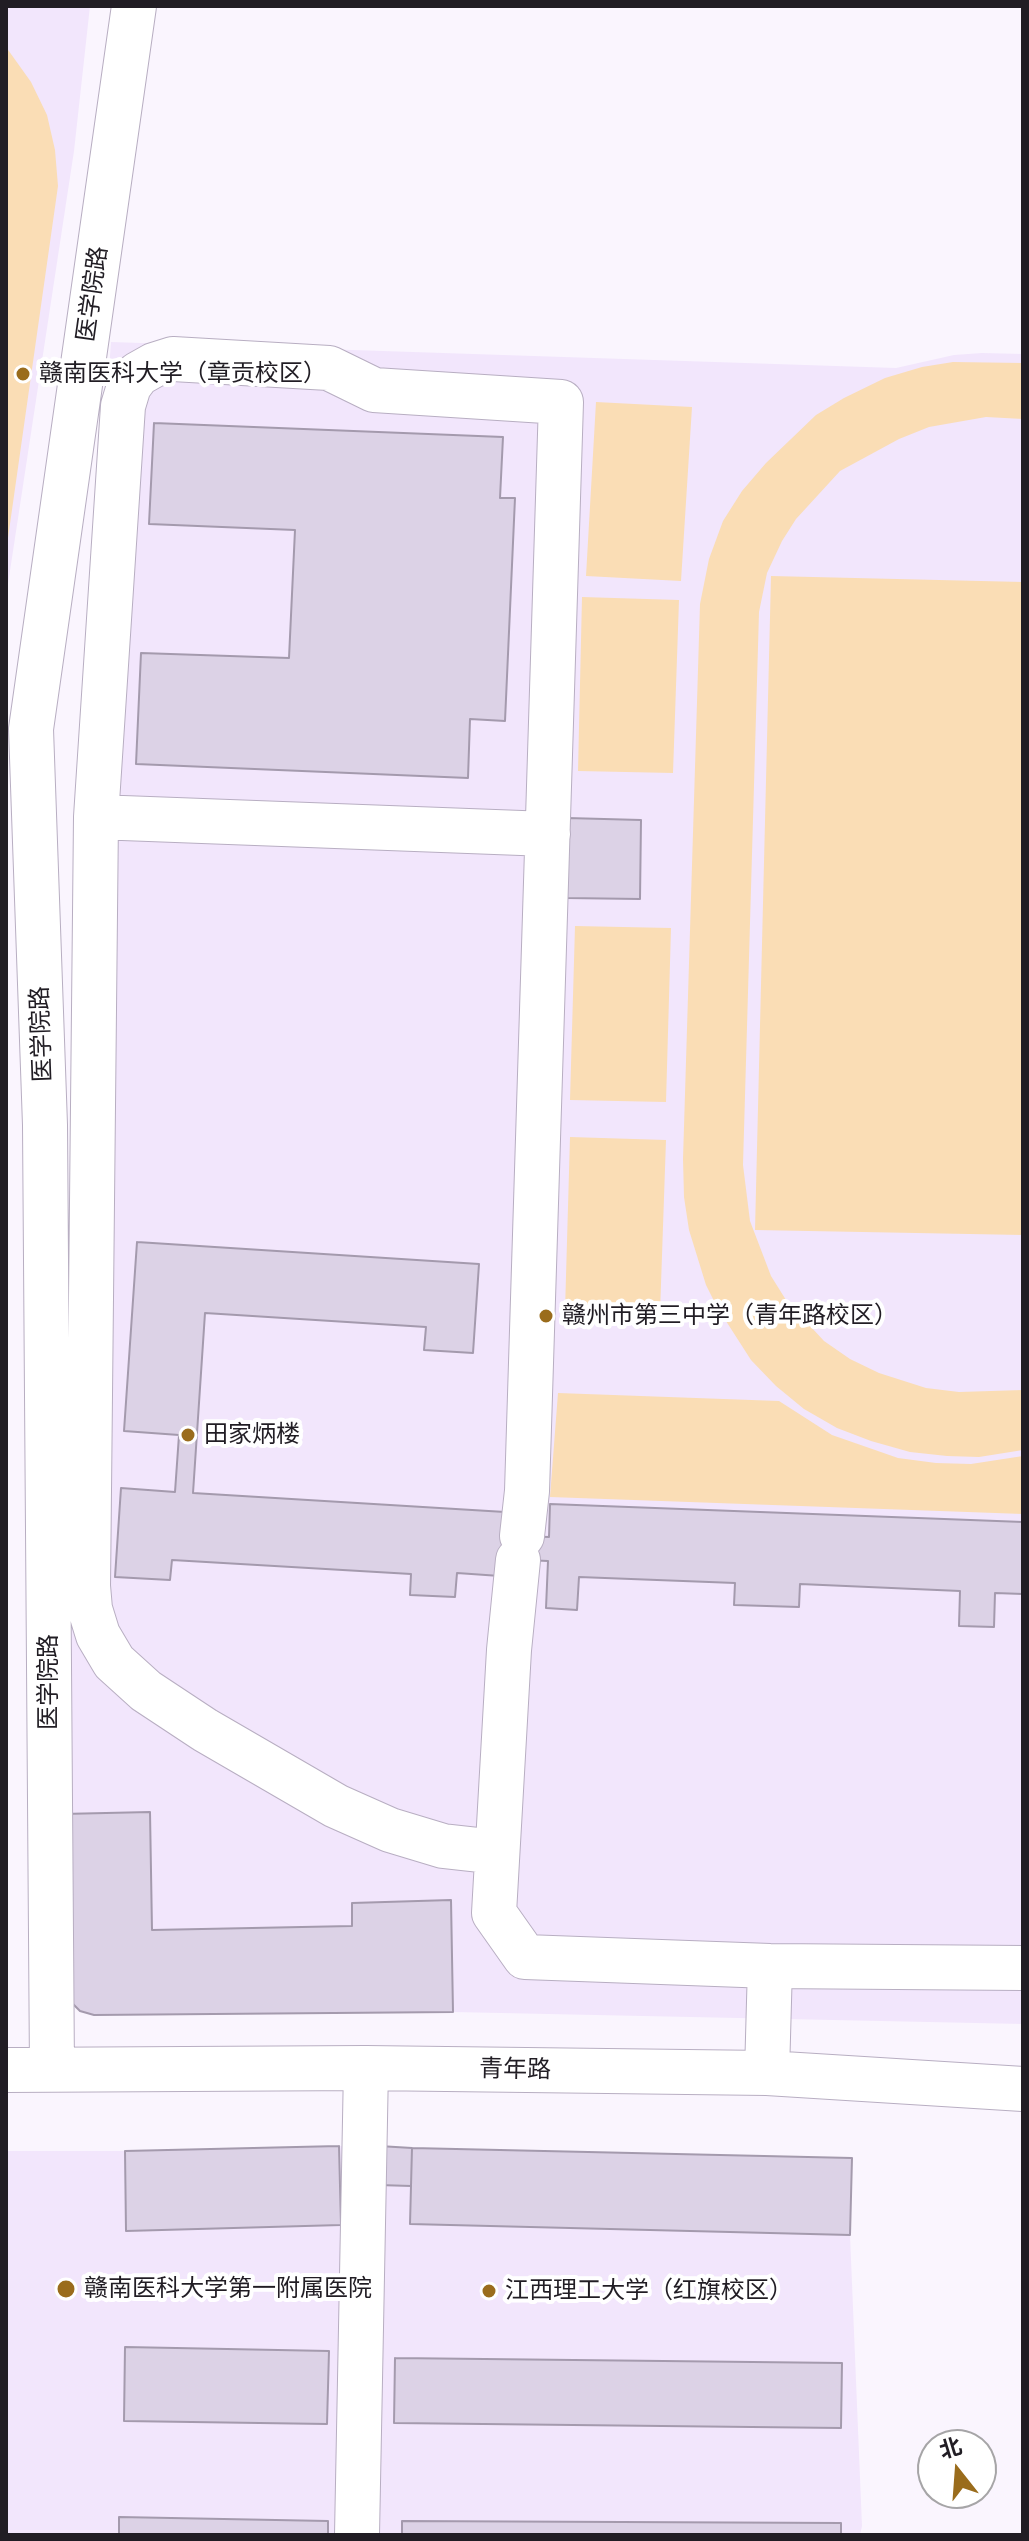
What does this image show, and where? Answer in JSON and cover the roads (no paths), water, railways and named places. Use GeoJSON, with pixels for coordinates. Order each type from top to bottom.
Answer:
{"type":"FeatureCollection","features":[{"type":"Feature","properties":{"kind":"street","name":"医学院路"},"geometry":{"type":"LineString","coordinates":[[52,2069],[45,1125],[31,729],[134,6]]}},
{"type":"Feature","properties":{"kind":"street"},"geometry":{"type":"LineString","coordinates":[[497,1852],[443,1846],[390,1830],[336,1806],[205,1730],[146,1691],[114,1662],[98,1635],[90,1609],[96,817],[123,406],[129,386],[138,374],[173,359],[329,368],[374,390],[561,402],[527,1491],[509,1650],[494,1913],[525,1957],[770,1966],[1023,1968]]}},
{"type":"Feature","properties":{"kind":"street"},"geometry":{"type":"LineString","coordinates":[[96,817],[548,834]]}},
{"type":"Feature","properties":{"kind":"street"},"geometry":{"type":"LineString","coordinates":[[767,2073],[770,1966]]}},
{"type":"Feature","properties":{"kind":"street","name":"青年路"},"geometry":{"type":"LineString","coordinates":[[6,2070],[366,2068],[767,2073],[1023,2089]]}},
{"type":"Feature","properties":{"kind":"street"},"geometry":{"type":"LineString","coordinates":[[357,2535],[366,2068]]}},
{"type":"Feature","properties":{"kind":"place","name":"赣南医科大学（章贡校区）"},"geometry":{"type":"Point","coordinates":[23,374]}},
{"type":"Feature","properties":{"kind":"place","name":"赣州市第三中学（青年路校区）"},"geometry":{"type":"Point","coordinates":[546,1316]}},
{"type":"Feature","properties":{"kind":"place","name":"田家炳楼"},"geometry":{"type":"Point","coordinates":[188,1435]}},
{"type":"Feature","properties":{"kind":"place","name":"赣南医科大学第一附属医院"},"geometry":{"type":"Point","coordinates":[66,2289]}},
{"type":"Feature","properties":{"kind":"place","name":"江西理工大学（红旗校区）"},"geometry":{"type":"Point","coordinates":[489,2291]}}]}
